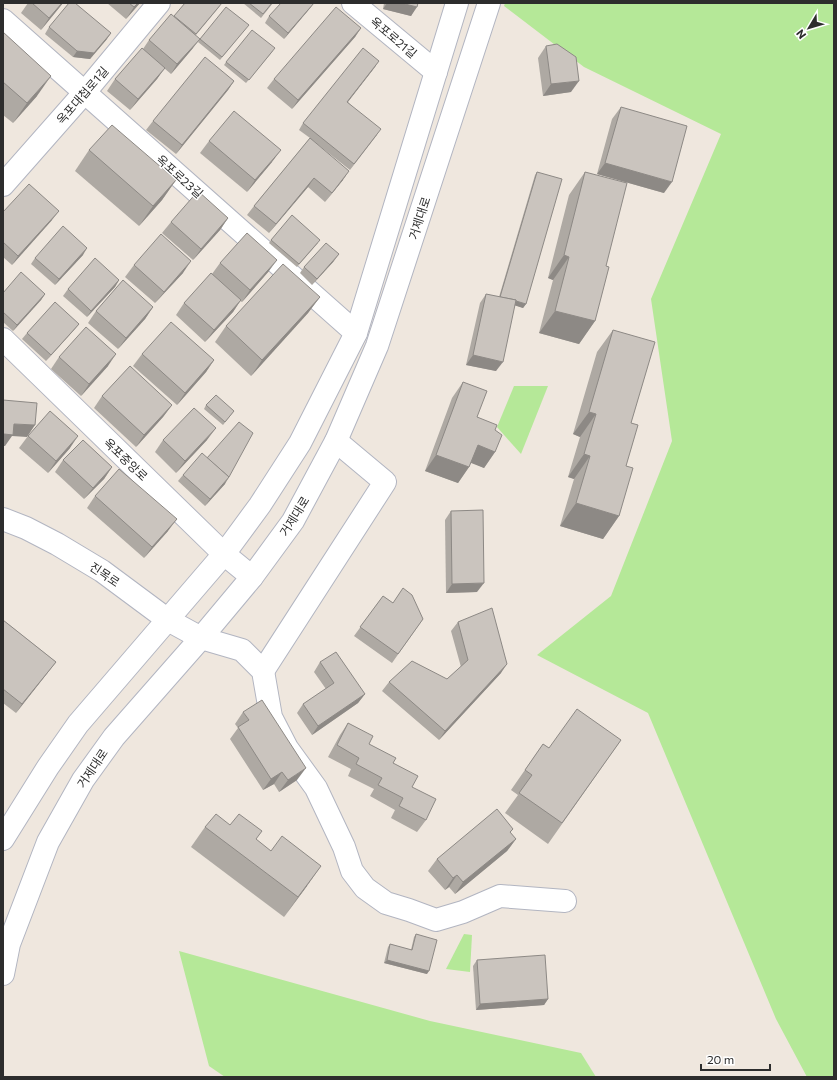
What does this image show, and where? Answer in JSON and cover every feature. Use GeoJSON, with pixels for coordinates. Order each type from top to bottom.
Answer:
{"type":"FeatureCollection","features":[{"type":"Feature","properties":{"kind":"street","name":"옥포대첩로1길"},"geometry":{"type":"LineString","coordinates":[[3,185],[85,92],[159,3]]}},
{"type":"Feature","properties":{"kind":"street","name":"옥포로21길"},"geometry":{"type":"LineString","coordinates":[[353,3],[436,72]]}},
{"type":"Feature","properties":{"kind":"street"},"geometry":{"type":"LineString","coordinates":[[3,839],[48,767],[78,724],[224,554],[260,505],[300,443],[356,333],[457,3]]}},
{"type":"Feature","properties":{"kind":"street","name":"거제대로"},"geometry":{"type":"LineString","coordinates":[[3,974],[9,944],[48,842],[83,780],[114,737],[201,638],[252,577],[293,521],[336,441],[377,346],[489,3]]}},
{"type":"Feature","properties":{"kind":"street","name":"옥포로23길"},"geometry":{"type":"LineString","coordinates":[[3,20],[356,333]]}},
{"type":"Feature","properties":{"kind":"street","name":"옥포중앙로"},"geometry":{"type":"LineString","coordinates":[[3,339],[224,554],[252,577]]}},
{"type":"Feature","properties":{"kind":"street"},"geometry":{"type":"LineString","coordinates":[[336,441],[385,482],[263,671],[272,717],[287,748],[316,788],[344,847],[352,871],[365,888],[386,903],[436,920],[464,912],[500,896],[565,902]]}},
{"type":"Feature","properties":{"kind":"street","name":"진목로"},"geometry":{"type":"LineString","coordinates":[[3,519],[26,528],[57,544],[102,571],[168,620],[201,638],[242,650],[263,671]]}},
{"type":"Feature","properties":{"kind":"green space"},"geometry":{"type":"Polygon","coordinates":[[[505,3],[834,3],[834,1077],[807,1077],[776,1019],[648,713],[537,655],[611,596],[672,441],[651,299],[721,134],[584,67],[504,6],[505,3]]]}},
{"type":"Feature","properties":{"kind":"green space"},"geometry":{"type":"Polygon","coordinates":[[[514,386],[548,386],[521,454],[497,427],[514,386]]]}},
{"type":"Feature","properties":{"kind":"green space"},"geometry":{"type":"Polygon","coordinates":[[[464,934],[472,935],[470,972],[446,969],[464,934]]]}},
{"type":"Feature","properties":{"kind":"green space"},"geometry":{"type":"Polygon","coordinates":[[[179,951],[430,1021],[581,1053],[596,1077],[225,1077],[209,1066],[179,951]]]}},
{"type":"Feature","properties":{"kind":"building"},"geometry":{"type":"Polygon","coordinates":[[[32,3],[62,3],[49,18],[32,3]]]}},
{"type":"Feature","properties":{"kind":"building"},"geometry":{"type":"Polygon","coordinates":[[[69,3],[75,3],[111,33],[94,53],[77,51],[49,27],[69,3]]]}},
{"type":"Feature","properties":{"kind":"building"},"geometry":{"type":"Polygon","coordinates":[[[129,3],[138,3],[134,7],[129,3]]]}},
{"type":"Feature","properties":{"kind":"building"},"geometry":{"type":"Polygon","coordinates":[[[185,3],[222,3],[196,34],[174,16],[185,3]]]}},
{"type":"Feature","properties":{"kind":"building"},"geometry":{"type":"Polygon","coordinates":[[[249,3],[272,3],[263,14],[249,3]]]}},
{"type":"Feature","properties":{"kind":"building"},"geometry":{"type":"Polygon","coordinates":[[[281,3],[314,3],[288,33],[269,16],[281,3]]]}},
{"type":"Feature","properties":{"kind":"building"},"geometry":{"type":"Polygon","coordinates":[[[401,3],[418,3],[417,7],[401,3]]]}},
{"type":"Feature","properties":{"kind":"building"},"geometry":{"type":"Polygon","coordinates":[[[226,7],[249,25],[222,57],[200,39],[226,7]]]}},
{"type":"Feature","properties":{"kind":"building"},"geometry":{"type":"Polygon","coordinates":[[[336,7],[361,28],[298,100],[274,79],[336,7]]]}},
{"type":"Feature","properties":{"kind":"building"},"geometry":{"type":"Polygon","coordinates":[[[171,14],[200,39],[177,64],[149,40],[171,14]]]}},
{"type":"Feature","properties":{"kind":"building"},"geometry":{"type":"Polygon","coordinates":[[[252,30],[275,48],[249,80],[226,62],[252,30]]]}},
{"type":"Feature","properties":{"kind":"building"},"geometry":{"type":"Polygon","coordinates":[[[3,32],[51,76],[27,103],[3,82],[3,32]]]}},
{"type":"Feature","properties":{"kind":"building"},"geometry":{"type":"Polygon","coordinates":[[[557,44],[576,57],[579,81],[551,84],[546,46],[557,44]]]}},
{"type":"Feature","properties":{"kind":"building"},"geometry":{"type":"Polygon","coordinates":[[[142,48],[165,68],[138,99],[115,79],[142,48]]]}},
{"type":"Feature","properties":{"kind":"building"},"geometry":{"type":"Polygon","coordinates":[[[363,48],[379,61],[347,102],[381,129],[354,164],[303,123],[363,48]]]}},
{"type":"Feature","properties":{"kind":"building"},"geometry":{"type":"Polygon","coordinates":[[[205,57],[234,81],[182,145],[153,121],[205,57]]]}},
{"type":"Feature","properties":{"kind":"building"},"geometry":{"type":"Polygon","coordinates":[[[621,107],[687,126],[672,182],[605,163],[621,107]]]}},
{"type":"Feature","properties":{"kind":"building"},"geometry":{"type":"Polygon","coordinates":[[[234,111],[281,150],[255,180],[209,141],[234,111]]]}},
{"type":"Feature","properties":{"kind":"building"},"geometry":{"type":"Polygon","coordinates":[[[112,125],[176,180],[153,206],[89,150],[112,125]]]}},
{"type":"Feature","properties":{"kind":"building"},"geometry":{"type":"Polygon","coordinates":[[[310,138],[349,171],[332,193],[314,178],[276,224],[254,206],[310,138]]]}},
{"type":"Feature","properties":{"kind":"building"},"geometry":{"type":"Polygon","coordinates":[[[537,172],[562,179],[526,304],[516,300],[500,297],[537,172]]]}},
{"type":"Feature","properties":{"kind":"building"},"geometry":{"type":"Polygon","coordinates":[[[585,172],[627,183],[606,266],[609,267],[595,321],[555,311],[569,257],[564,255],[585,172]]]}},
{"type":"Feature","properties":{"kind":"building"},"geometry":{"type":"Polygon","coordinates":[[[29,184],[59,211],[18,256],[3,242],[3,212],[29,184]]]}},
{"type":"Feature","properties":{"kind":"building"},"geometry":{"type":"Polygon","coordinates":[[[198,191],[228,218],[201,249],[171,222],[198,191]]]}},
{"type":"Feature","properties":{"kind":"building"},"geometry":{"type":"Polygon","coordinates":[[[292,215],[320,240],[299,264],[271,240],[292,215]]]}},
{"type":"Feature","properties":{"kind":"building"},"geometry":{"type":"Polygon","coordinates":[[[63,226],[87,248],[59,279],[35,258],[63,226]]]}},
{"type":"Feature","properties":{"kind":"building"},"geometry":{"type":"Polygon","coordinates":[[[247,233],[277,260],[250,290],[220,263],[247,233]]]}},
{"type":"Feature","properties":{"kind":"building"},"geometry":{"type":"Polygon","coordinates":[[[161,234],[191,261],[164,292],[134,265],[161,234]]]}},
{"type":"Feature","properties":{"kind":"building"},"geometry":{"type":"Polygon","coordinates":[[[326,243],[339,254],[317,279],[304,267],[326,243]]]}},
{"type":"Feature","properties":{"kind":"building"},"geometry":{"type":"Polygon","coordinates":[[[95,258],[119,280],[91,311],[68,289],[95,258]]]}},
{"type":"Feature","properties":{"kind":"building"},"geometry":{"type":"Polygon","coordinates":[[[283,264],[320,297],[262,360],[226,326],[283,264]]]}},
{"type":"Feature","properties":{"kind":"building"},"geometry":{"type":"Polygon","coordinates":[[[21,272],[45,294],[17,325],[3,312],[3,293],[21,272]]]}},
{"type":"Feature","properties":{"kind":"building"},"geometry":{"type":"Polygon","coordinates":[[[211,273],[241,300],[214,330],[184,303],[211,273]]]}},
{"type":"Feature","properties":{"kind":"building"},"geometry":{"type":"Polygon","coordinates":[[[123,280],[153,307],[126,338],[96,311],[123,280]]]}},
{"type":"Feature","properties":{"kind":"building"},"geometry":{"type":"Polygon","coordinates":[[[486,294],[516,300],[503,362],[473,355],[486,294]]]}},
{"type":"Feature","properties":{"kind":"building"},"geometry":{"type":"Polygon","coordinates":[[[55,302],[79,324],[51,355],[27,333],[55,302]]]}},
{"type":"Feature","properties":{"kind":"building"},"geometry":{"type":"Polygon","coordinates":[[[171,322],[214,360],[185,393],[142,354],[171,322]]]}},
{"type":"Feature","properties":{"kind":"building"},"geometry":{"type":"Polygon","coordinates":[[[86,327],[116,354],[89,384],[59,357],[86,327]]]}},
{"type":"Feature","properties":{"kind":"building"},"geometry":{"type":"Polygon","coordinates":[[[613,330],[655,342],[631,423],[638,425],[626,466],[633,468],[619,516],[576,503],[590,456],[584,454],[596,414],[589,412],[613,330]]]}},
{"type":"Feature","properties":{"kind":"building"},"geometry":{"type":"Polygon","coordinates":[[[130,366],[172,405],[144,435],[102,396],[130,366]]]}},
{"type":"Feature","properties":{"kind":"building"},"geometry":{"type":"Polygon","coordinates":[[[463,382],[487,391],[477,417],[497,425],[495,430],[502,435],[495,452],[478,445],[469,467],[436,455],[463,382]]]}},
{"type":"Feature","properties":{"kind":"building"},"geometry":{"type":"Polygon","coordinates":[[[216,395],[234,411],[225,422],[206,405],[216,395]]]}},
{"type":"Feature","properties":{"kind":"building"},"geometry":{"type":"Polygon","coordinates":[[[3,400],[37,403],[35,425],[14,424],[13,435],[4,434],[3,440],[3,400]]]}},
{"type":"Feature","properties":{"kind":"building"},"geometry":{"type":"Polygon","coordinates":[[[194,408],[216,428],[185,461],[163,440],[194,408]]]}},
{"type":"Feature","properties":{"kind":"building"},"geometry":{"type":"Polygon","coordinates":[[[50,411],[78,436],[56,461],[28,436],[50,411]]]}},
{"type":"Feature","properties":{"kind":"building"},"geometry":{"type":"Polygon","coordinates":[[[239,422],[253,433],[229,477],[207,458],[239,422]]]}},
{"type":"Feature","properties":{"kind":"building"},"geometry":{"type":"Polygon","coordinates":[[[83,440],[112,467],[93,488],[63,460],[83,440]]]}},
{"type":"Feature","properties":{"kind":"building"},"geometry":{"type":"Polygon","coordinates":[[[202,453],[229,477],[210,499],[183,475],[202,453]]]}},
{"type":"Feature","properties":{"kind":"building"},"geometry":{"type":"Polygon","coordinates":[[[119,469],[177,519],[152,547],[95,496],[119,469]]]}},
{"type":"Feature","properties":{"kind":"building"},"geometry":{"type":"Polygon","coordinates":[[[483,510],[484,583],[452,584],[451,511],[483,510]]]}},
{"type":"Feature","properties":{"kind":"building"},"geometry":{"type":"Polygon","coordinates":[[[403,588],[412,595],[423,619],[398,654],[360,627],[383,596],[393,603],[403,588]]]}},
{"type":"Feature","properties":{"kind":"building"},"geometry":{"type":"Polygon","coordinates":[[[492,608],[507,664],[445,731],[389,682],[412,661],[447,679],[468,660],[458,622],[492,608]]]}},
{"type":"Feature","properties":{"kind":"building"},"geometry":{"type":"Polygon","coordinates":[[[3,620],[56,662],[22,704],[3,689],[3,620]]]}},
{"type":"Feature","properties":{"kind":"building"},"geometry":{"type":"Polygon","coordinates":[[[336,652],[365,694],[318,726],[303,704],[334,683],[320,662],[336,652]]]}},
{"type":"Feature","properties":{"kind":"building"},"geometry":{"type":"Polygon","coordinates":[[[262,700],[306,768],[288,780],[282,772],[271,779],[238,727],[249,720],[243,712],[262,700]]]}},
{"type":"Feature","properties":{"kind":"building"},"geometry":{"type":"Polygon","coordinates":[[[577,709],[621,740],[562,823],[519,793],[532,775],[525,770],[543,744],[549,748],[577,709]]]}},
{"type":"Feature","properties":{"kind":"building"},"geometry":{"type":"Polygon","coordinates":[[[348,723],[373,736],[369,744],[396,758],[393,763],[418,776],[412,787],[436,799],[426,820],[399,806],[403,798],[378,785],[382,778],[356,764],[359,758],[337,745],[348,723]]]}},
{"type":"Feature","properties":{"kind":"building"},"geometry":{"type":"Polygon","coordinates":[[[497,809],[513,829],[510,832],[516,839],[463,882],[457,875],[453,878],[437,859],[497,809]]]}},
{"type":"Feature","properties":{"kind":"building"},"geometry":{"type":"Polygon","coordinates":[[[216,814],[230,825],[239,814],[262,831],[256,839],[271,851],[282,836],[321,866],[298,897],[205,827],[216,814]]]}},
{"type":"Feature","properties":{"kind":"building"},"geometry":{"type":"Polygon","coordinates":[[[416,934],[437,940],[429,971],[387,960],[390,944],[412,950],[416,934]]]}},
{"type":"Feature","properties":{"kind":"building"},"geometry":{"type":"Polygon","coordinates":[[[545,955],[548,999],[480,1004],[477,960],[545,955]]]}}]}
